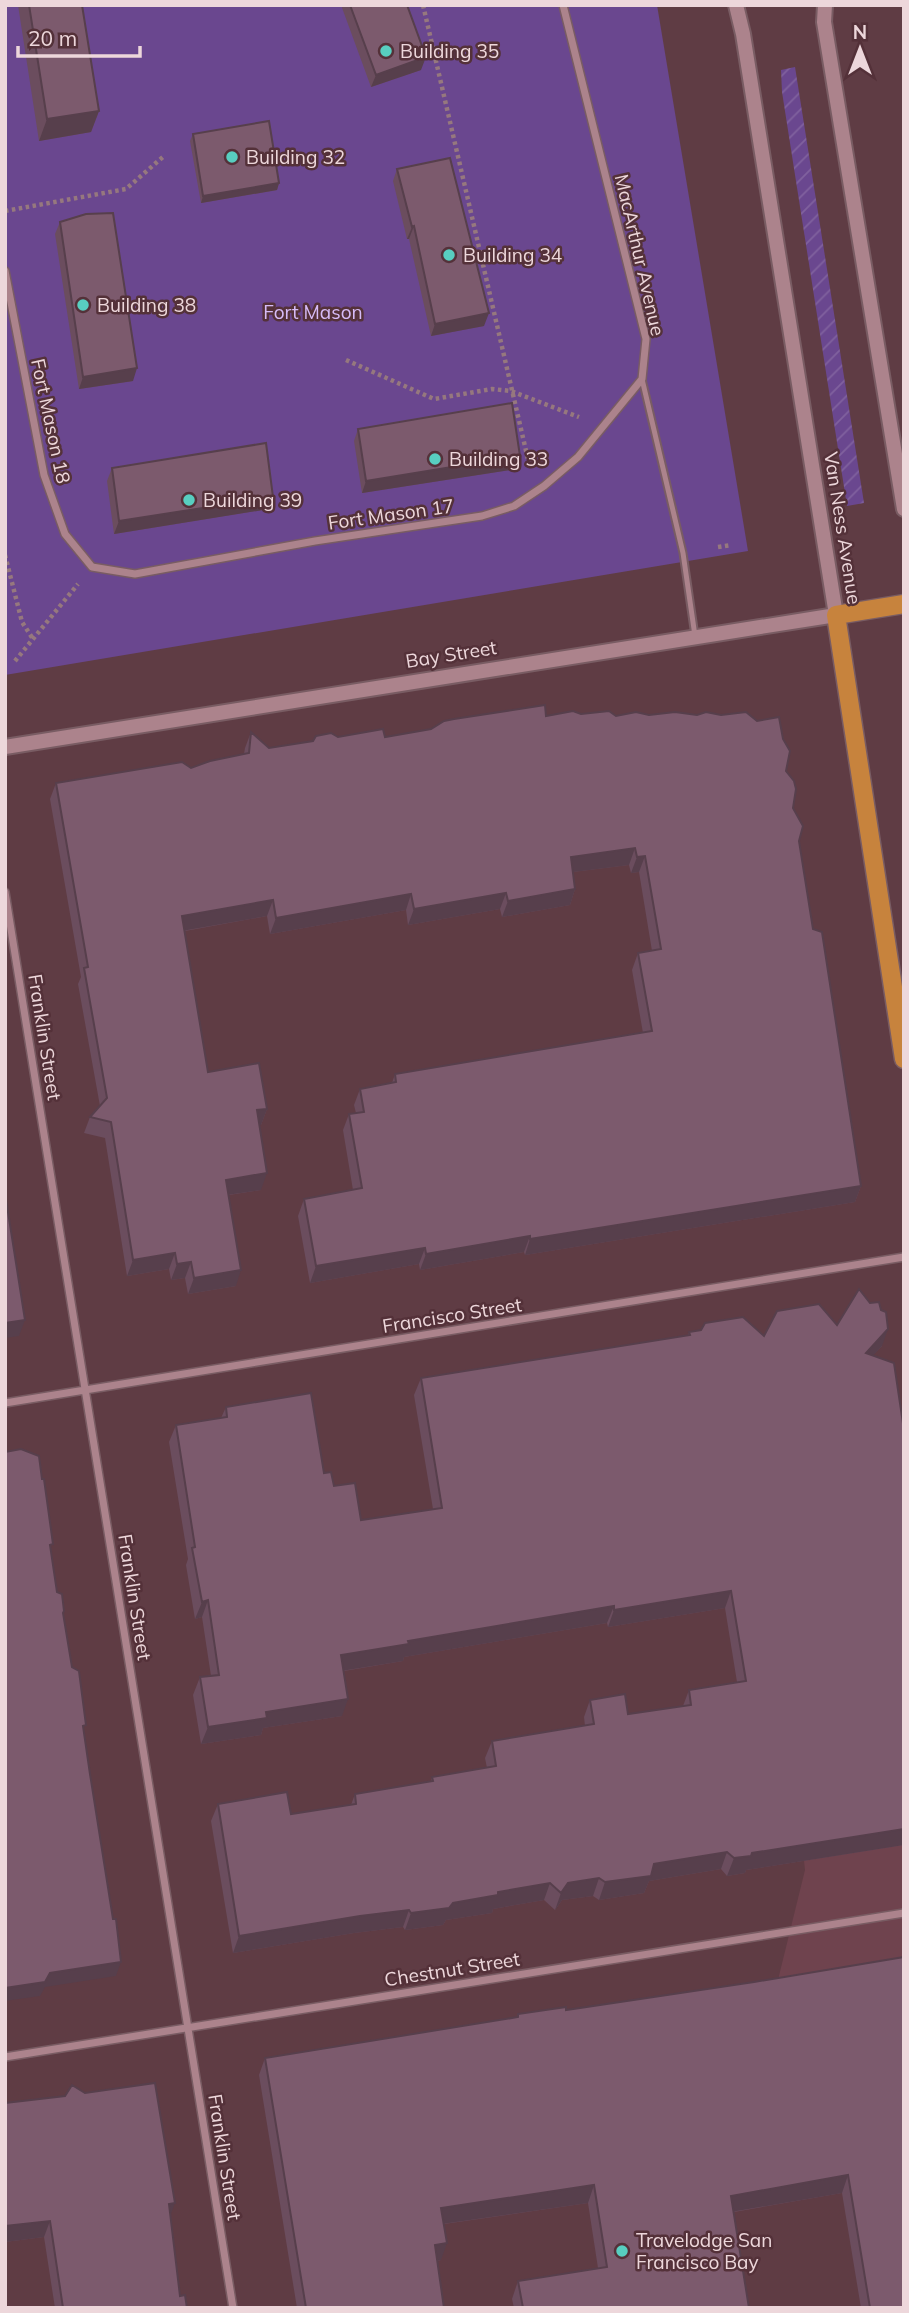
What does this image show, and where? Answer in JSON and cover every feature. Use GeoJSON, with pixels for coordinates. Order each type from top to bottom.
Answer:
{"type":"FeatureCollection","features":[{"type":"Feature","properties":{"kind":"main road","name":"Bay Street"},"geometry":{"type":"LineString","coordinates":[[836,615],[904,604]]}},
{"type":"Feature","properties":{"kind":"main road","name":"Van Ness Avenue"},"geometry":{"type":"LineString","coordinates":[[836,615],[904,1059]]}},
{"type":"Feature","properties":{"kind":"street","name":"MacArthur Avenue"},"geometry":{"type":"LineString","coordinates":[[563,5],[646,339],[642,379]]}},
{"type":"Feature","properties":{"kind":"street","name":"Van Ness Avenue"},"geometry":{"type":"LineString","coordinates":[[736,5],[743,34],[836,615]]}},
{"type":"Feature","properties":{"kind":"street"},"geometry":{"type":"LineString","coordinates":[[825,5],[824,22],[904,509]]}},
{"type":"Feature","properties":{"kind":"street","name":"Fort Mason 18"},"geometry":{"type":"LineString","coordinates":[[5,271],[44,475],[65,534],[92,567]]}},
{"type":"Feature","properties":{"kind":"street","name":"Fort Mason 17"},"geometry":{"type":"LineString","coordinates":[[92,567],[135,574],[315,541],[482,516],[514,506],[544,486],[578,457],[642,379]]}},
{"type":"Feature","properties":{"kind":"street","name":"Bay Street"},"geometry":{"type":"LineString","coordinates":[[5,747],[836,615]]}},
{"type":"Feature","properties":{"kind":"street","name":"Franklin Street"},"geometry":{"type":"LineString","coordinates":[[5,892],[233,2308]]}},
{"type":"Feature","properties":{"kind":"street","name":"Francisco Street"},"geometry":{"type":"LineString","coordinates":[[5,1403],[904,1257]]}},
{"type":"Feature","properties":{"kind":"street","name":"Chestnut Street"},"geometry":{"type":"LineString","coordinates":[[5,2057],[904,1913]]}},
{"type":"Feature","properties":{"kind":"lane","name":"MacArthur Avenue"},"geometry":{"type":"LineString","coordinates":[[642,379],[683,553],[695,637]]}},
{"type":"Feature","properties":{"kind":"path"},"geometry":{"type":"LineString","coordinates":[[423,5],[530,470],[544,486]]}},
{"type":"Feature","properties":{"kind":"path"},"geometry":{"type":"LineString","coordinates":[[5,211],[125,189],[164,156]]}},
{"type":"Feature","properties":{"kind":"path"},"geometry":{"type":"LineString","coordinates":[[346,360],[434,399],[492,389],[511,391],[604,426]]}},
{"type":"Feature","properties":{"kind":"path"},"geometry":{"type":"LineString","coordinates":[[718,547],[731,545]]}},
{"type":"Feature","properties":{"kind":"path"},"geometry":{"type":"LineString","coordinates":[[5,555],[22,622],[33,639]]}},
{"type":"Feature","properties":{"kind":"path"},"geometry":{"type":"LineString","coordinates":[[15,661],[92,567]]}},
{"type":"Feature","properties":{"kind":"shaded area"},"geometry":{"type":"Polygon","coordinates":[[[904,1737],[904,2032],[776,1988],[805,1870],[793,1755],[904,1737]]]}},
{"type":"Feature","properties":{"kind":"green space","name":"Fort Mason"},"geometry":{"type":"Polygon","coordinates":[[[5,5],[657,5],[748,551],[5,675],[5,5]]]}},
{"type":"Feature","properties":{"kind":"green space"},"geometry":{"type":"Polygon","coordinates":[[[795,67],[864,503],[847,506],[782,92],[781,70],[795,67]]]}},
{"type":"Feature","properties":{"kind":"building"},"geometry":{"type":"Polygon","coordinates":[[[29,5],[82,5],[99,111],[47,119],[29,5]]]}},
{"type":"Feature","properties":{"kind":"building","name":"Building 35"},"geometry":{"type":"Polygon","coordinates":[[[350,5],[407,5],[426,57],[376,75],[350,5]]]}},
{"type":"Feature","properties":{"kind":"building","name":"Building 32"},"geometry":{"type":"Polygon","coordinates":[[[269,121],[279,183],[203,196],[193,134],[269,121]]]}},
{"type":"Feature","properties":{"kind":"building","name":"Building 34"},"geometry":{"type":"Polygon","coordinates":[[[450,158],[489,313],[435,324],[414,226],[412,227],[397,169],[450,158]]]}},
{"type":"Feature","properties":{"kind":"building","name":"Building 38"},"geometry":{"type":"Polygon","coordinates":[[[113,213],[137,368],[83,377],[60,222],[86,214],[113,213]]]}},
{"type":"Feature","properties":{"kind":"building","name":"Building 33"},"geometry":{"type":"Polygon","coordinates":[[[512,403],[520,456],[366,481],[358,429],[512,403]]]}},
{"type":"Feature","properties":{"kind":"building","name":"Building 39"},"geometry":{"type":"Polygon","coordinates":[[[266,443],[273,497],[119,521],[112,468],[266,443]]]}},
{"type":"Feature","properties":{"kind":"building"},"geometry":{"type":"Polygon","coordinates":[[[545,705],[546,716],[573,711],[581,714],[609,711],[616,716],[636,712],[649,715],[675,712],[697,715],[706,712],[721,715],[746,712],[757,721],[779,717],[783,739],[790,751],[786,771],[794,781],[796,789],[793,808],[803,826],[799,841],[813,929],[822,932],[861,1186],[530,1239],[530,1236],[426,1254],[425,1248],[316,1266],[304,1199],[362,1188],[349,1114],[364,1112],[360,1089],[396,1082],[395,1074],[652,1031],[638,953],[661,949],[645,856],[637,857],[635,848],[571,857],[575,889],[508,901],[506,893],[414,909],[411,894],[276,918],[273,900],[182,916],[208,1072],[259,1063],[267,1109],[257,1110],[267,1173],[226,1180],[241,1270],[194,1278],[191,1262],[177,1264],[175,1253],[133,1260],[111,1122],[90,1117],[107,1098],[84,968],[88,967],[56,783],[182,762],[191,768],[249,753],[251,732],[269,748],[313,741],[316,736],[331,733],[338,737],[383,729],[385,737],[431,729],[444,721],[454,719],[545,705]]]}},
{"type":"Feature","properties":{"kind":"building"},"geometry":{"type":"Polygon","coordinates":[[[5,1193],[25,1320],[5,1323],[5,1193]]]}},
{"type":"Feature","properties":{"kind":"building"},"geometry":{"type":"Polygon","coordinates":[[[859,1289],[870,1303],[879,1302],[881,1310],[886,1312],[888,1329],[866,1353],[894,1363],[904,1430],[904,1829],[752,1853],[751,1856],[734,1858],[727,1852],[654,1864],[651,1876],[605,1882],[599,1878],[568,1883],[561,1893],[550,1883],[453,1903],[449,1908],[360,1916],[239,1936],[218,1804],[287,1792],[291,1814],[356,1804],[355,1794],[433,1781],[432,1777],[496,1766],[492,1741],[594,1724],[590,1700],[625,1694],[628,1714],[691,1705],[689,1690],[746,1681],[731,1591],[614,1610],[614,1606],[341,1655],[348,1699],[266,1712],[267,1718],[208,1727],[200,1677],[219,1675],[208,1600],[202,1602],[192,1548],[195,1547],[176,1425],[227,1417],[226,1407],[311,1393],[324,1473],[331,1472],[334,1486],[355,1483],[361,1520],[442,1508],[421,1378],[690,1335],[689,1332],[701,1330],[705,1323],[743,1317],[764,1336],[777,1311],[819,1304],[837,1325],[859,1289]]]}},
{"type":"Feature","properties":{"kind":"building"},"geometry":{"type":"Polygon","coordinates":[[[21,1449],[39,1456],[44,1479],[57,1592],[62,1594],[72,1667],[79,1671],[86,1725],[83,1726],[121,1962],[50,1973],[45,1982],[5,1988],[5,1452],[21,1449]]]}},
{"type":"Feature","properties":{"kind":"building"},"geometry":{"type":"Polygon","coordinates":[[[904,1957],[904,2308],[870,2308],[848,2175],[731,2196],[749,2308],[523,2308],[518,2281],[607,2267],[594,2185],[441,2208],[447,2243],[435,2245],[444,2308],[306,2308],[265,2058],[518,2017],[518,2014],[566,2007],[566,2010],[904,1957]]]}},
{"type":"Feature","properties":{"kind":"building"},"geometry":{"type":"Polygon","coordinates":[[[155,2083],[175,2203],[169,2204],[180,2296],[185,2295],[187,2308],[63,2308],[50,2221],[5,2226],[5,2103],[65,2096],[72,2085],[85,2093],[155,2083]]]}},
{"type":"Feature","properties":{"kind":"place","name":"Building 35"},"geometry":{"type":"Point","coordinates":[386,51]}},
{"type":"Feature","properties":{"kind":"place","name":"Building 32"},"geometry":{"type":"Point","coordinates":[232,157]}},
{"type":"Feature","properties":{"kind":"place","name":"Building 34"},"geometry":{"type":"Point","coordinates":[449,255]}},
{"type":"Feature","properties":{"kind":"place","name":"Building 38"},"geometry":{"type":"Point","coordinates":[83,305]}},
{"type":"Feature","properties":{"kind":"place","name":"Building 33"},"geometry":{"type":"Point","coordinates":[435,459]}},
{"type":"Feature","properties":{"kind":"place","name":"Building 39"},"geometry":{"type":"Point","coordinates":[189,500]}},
{"type":"Feature","properties":{"kind":"place","name":"Travelodge San Francisco Bay"},"geometry":{"type":"Point","coordinates":[622,2251]}}]}
